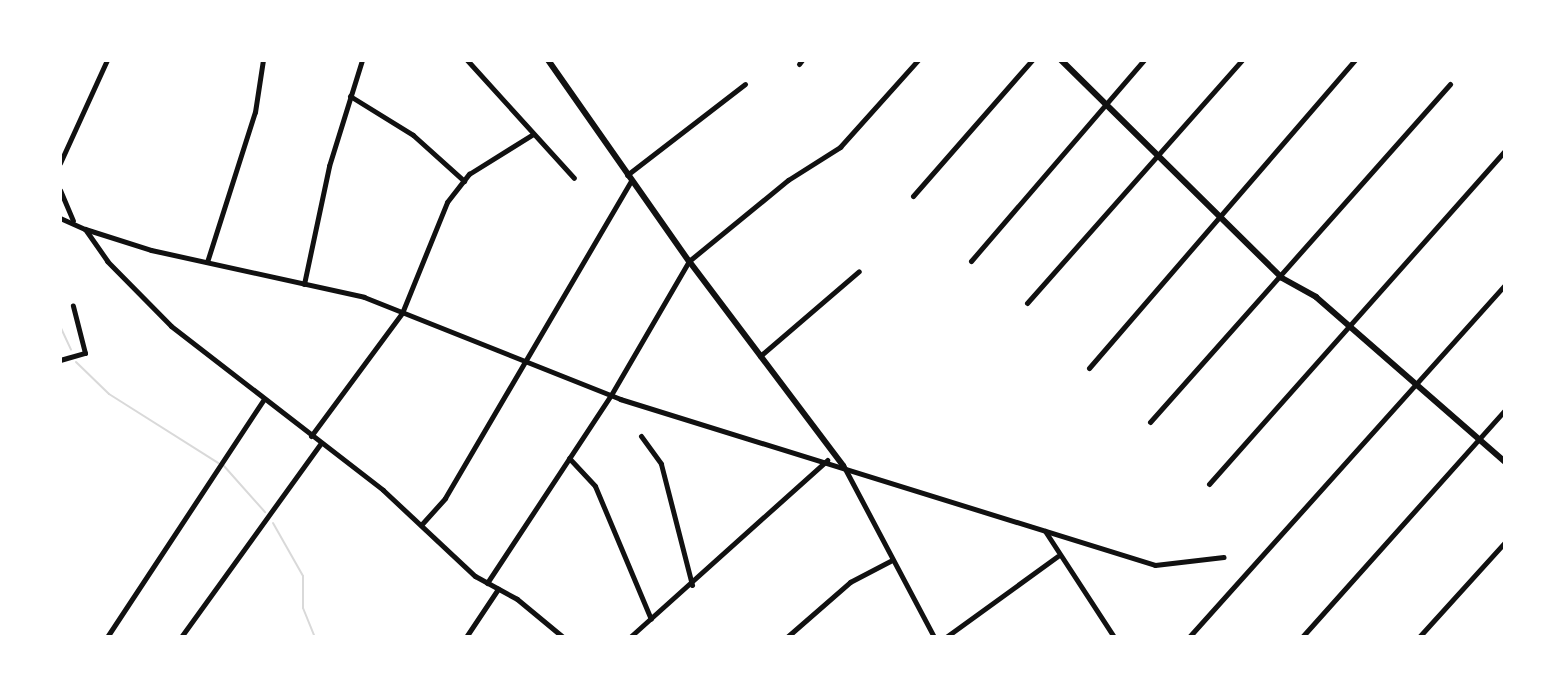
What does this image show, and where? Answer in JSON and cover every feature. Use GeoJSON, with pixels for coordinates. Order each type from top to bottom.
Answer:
{"type":"FeatureCollection","features":[{"type":"Feature","properties":{"kind":"street"},"geometry":{"type":"LineString","coordinates":[[60,163],[107,60]]}},
{"type":"Feature","properties":{"kind":"street"},"geometry":{"type":"LineString","coordinates":[[207,262],[255,112],[263,60]]}},
{"type":"Feature","properties":{"kind":"street"},"geometry":{"type":"LineString","coordinates":[[304,284],[350,96],[362,60]]}},
{"type":"Feature","properties":{"kind":"street"},"geometry":{"type":"LineString","coordinates":[[467,60],[574,178]]}},
{"type":"Feature","properties":{"kind":"street"},"geometry":{"type":"LineString","coordinates":[[548,60],[689,261],[843,465],[934,637]]}},
{"type":"Feature","properties":{"kind":"street"},"geometry":{"type":"LineString","coordinates":[[487,583],[611,395],[689,261],[788,180],[840,147],[918,60]]}},
{"type":"Feature","properties":{"kind":"street"},"geometry":{"type":"LineString","coordinates":[[913,196],[1032,60]]}},
{"type":"Feature","properties":{"kind":"street"},"geometry":{"type":"LineString","coordinates":[[1061,60],[1282,278],[1351,327],[1505,462]]}},
{"type":"Feature","properties":{"kind":"street"},"geometry":{"type":"LineString","coordinates":[[971,261],[1144,60]]}},
{"type":"Feature","properties":{"kind":"street"},"geometry":{"type":"LineString","coordinates":[[1027,303],[1242,60]]}},
{"type":"Feature","properties":{"kind":"street"},"geometry":{"type":"LineString","coordinates":[[1089,368],[1355,60]]}},
{"type":"Feature","properties":{"kind":"street"},"geometry":{"type":"LineString","coordinates":[[421,525],[445,498],[629,178],[745,84]]}},
{"type":"Feature","properties":{"kind":"street"},"geometry":{"type":"LineString","coordinates":[[1150,422],[1282,278],[1450,84]]}},
{"type":"Feature","properties":{"kind":"street"},"geometry":{"type":"LineString","coordinates":[[350,96],[413,135],[464,181]]}},
{"type":"Feature","properties":{"kind":"street"},"geometry":{"type":"LineString","coordinates":[[311,436],[402,313],[447,202],[464,181],[533,134]]}},
{"type":"Feature","properties":{"kind":"street"},"geometry":{"type":"LineString","coordinates":[[1209,484],[1505,151]]}},
{"type":"Feature","properties":{"kind":"street"},"geometry":{"type":"LineString","coordinates":[[60,190],[73,221]]}},
{"type":"Feature","properties":{"kind":"street"},"geometry":{"type":"LineString","coordinates":[[60,218],[73,221],[85,229],[207,262],[364,297],[611,395],[1155,565],[1224,557]]}},
{"type":"Feature","properties":{"kind":"street"},"geometry":{"type":"LineString","coordinates":[[85,229],[107,261],[171,326],[421,525],[487,583],[563,637]]}},
{"type":"Feature","properties":{"kind":"street"},"geometry":{"type":"LineString","coordinates":[[760,356],[859,271]]}},
{"type":"Feature","properties":{"kind":"street"},"geometry":{"type":"LineString","coordinates":[[1189,637],[1505,285]]}},
{"type":"Feature","properties":{"kind":"street"},"geometry":{"type":"LineString","coordinates":[[60,360],[85,353],[73,306]]}},
{"type":"Feature","properties":{"kind":"street"},"geometry":{"type":"LineString","coordinates":[[107,637],[264,399]]}},
{"type":"Feature","properties":{"kind":"street"},"geometry":{"type":"LineString","coordinates":[[1302,637],[1505,410]]}},
{"type":"Feature","properties":{"kind":"street"},"geometry":{"type":"LineString","coordinates":[[641,436],[661,464],[692,585]]}},
{"type":"Feature","properties":{"kind":"street"},"geometry":{"type":"LineString","coordinates":[[181,637],[320,444]]}},
{"type":"Feature","properties":{"kind":"street"},"geometry":{"type":"LineString","coordinates":[[569,458],[595,486],[651,619]]}},
{"type":"Feature","properties":{"kind":"street"},"geometry":{"type":"LineString","coordinates":[[630,637],[692,585],[827,460]]}},
{"type":"Feature","properties":{"kind":"street"},"geometry":{"type":"LineString","coordinates":[[1045,531],[1058,556],[1114,637]]}},
{"type":"Feature","properties":{"kind":"street"},"geometry":{"type":"LineString","coordinates":[[1419,637],[1505,542]]}},
{"type":"Feature","properties":{"kind":"street"},"geometry":{"type":"LineString","coordinates":[[946,637],[1058,556]]}},
{"type":"Feature","properties":{"kind":"street"},"geometry":{"type":"LineString","coordinates":[[787,637],[850,582],[892,560]]}},
{"type":"Feature","properties":{"kind":"street"},"geometry":{"type":"LineString","coordinates":[[466,637],[498,589]]}},
{"type":"Feature","properties":{"kind":"waterway"},"geometry":{"type":"LineString","coordinates":[[60,326],[71,350]]}},
{"type":"Feature","properties":{"kind":"waterway"},"geometry":{"type":"LineString","coordinates":[[76,362],[109,394],[218,463]]}},
{"type":"Feature","properties":{"kind":"waterway"},"geometry":{"type":"LineString","coordinates":[[224,466],[265,512]]}},
{"type":"Feature","properties":{"kind":"waterway"},"geometry":{"type":"LineString","coordinates":[[273,523],[303,576],[303,608],[315,637]]}}]}
